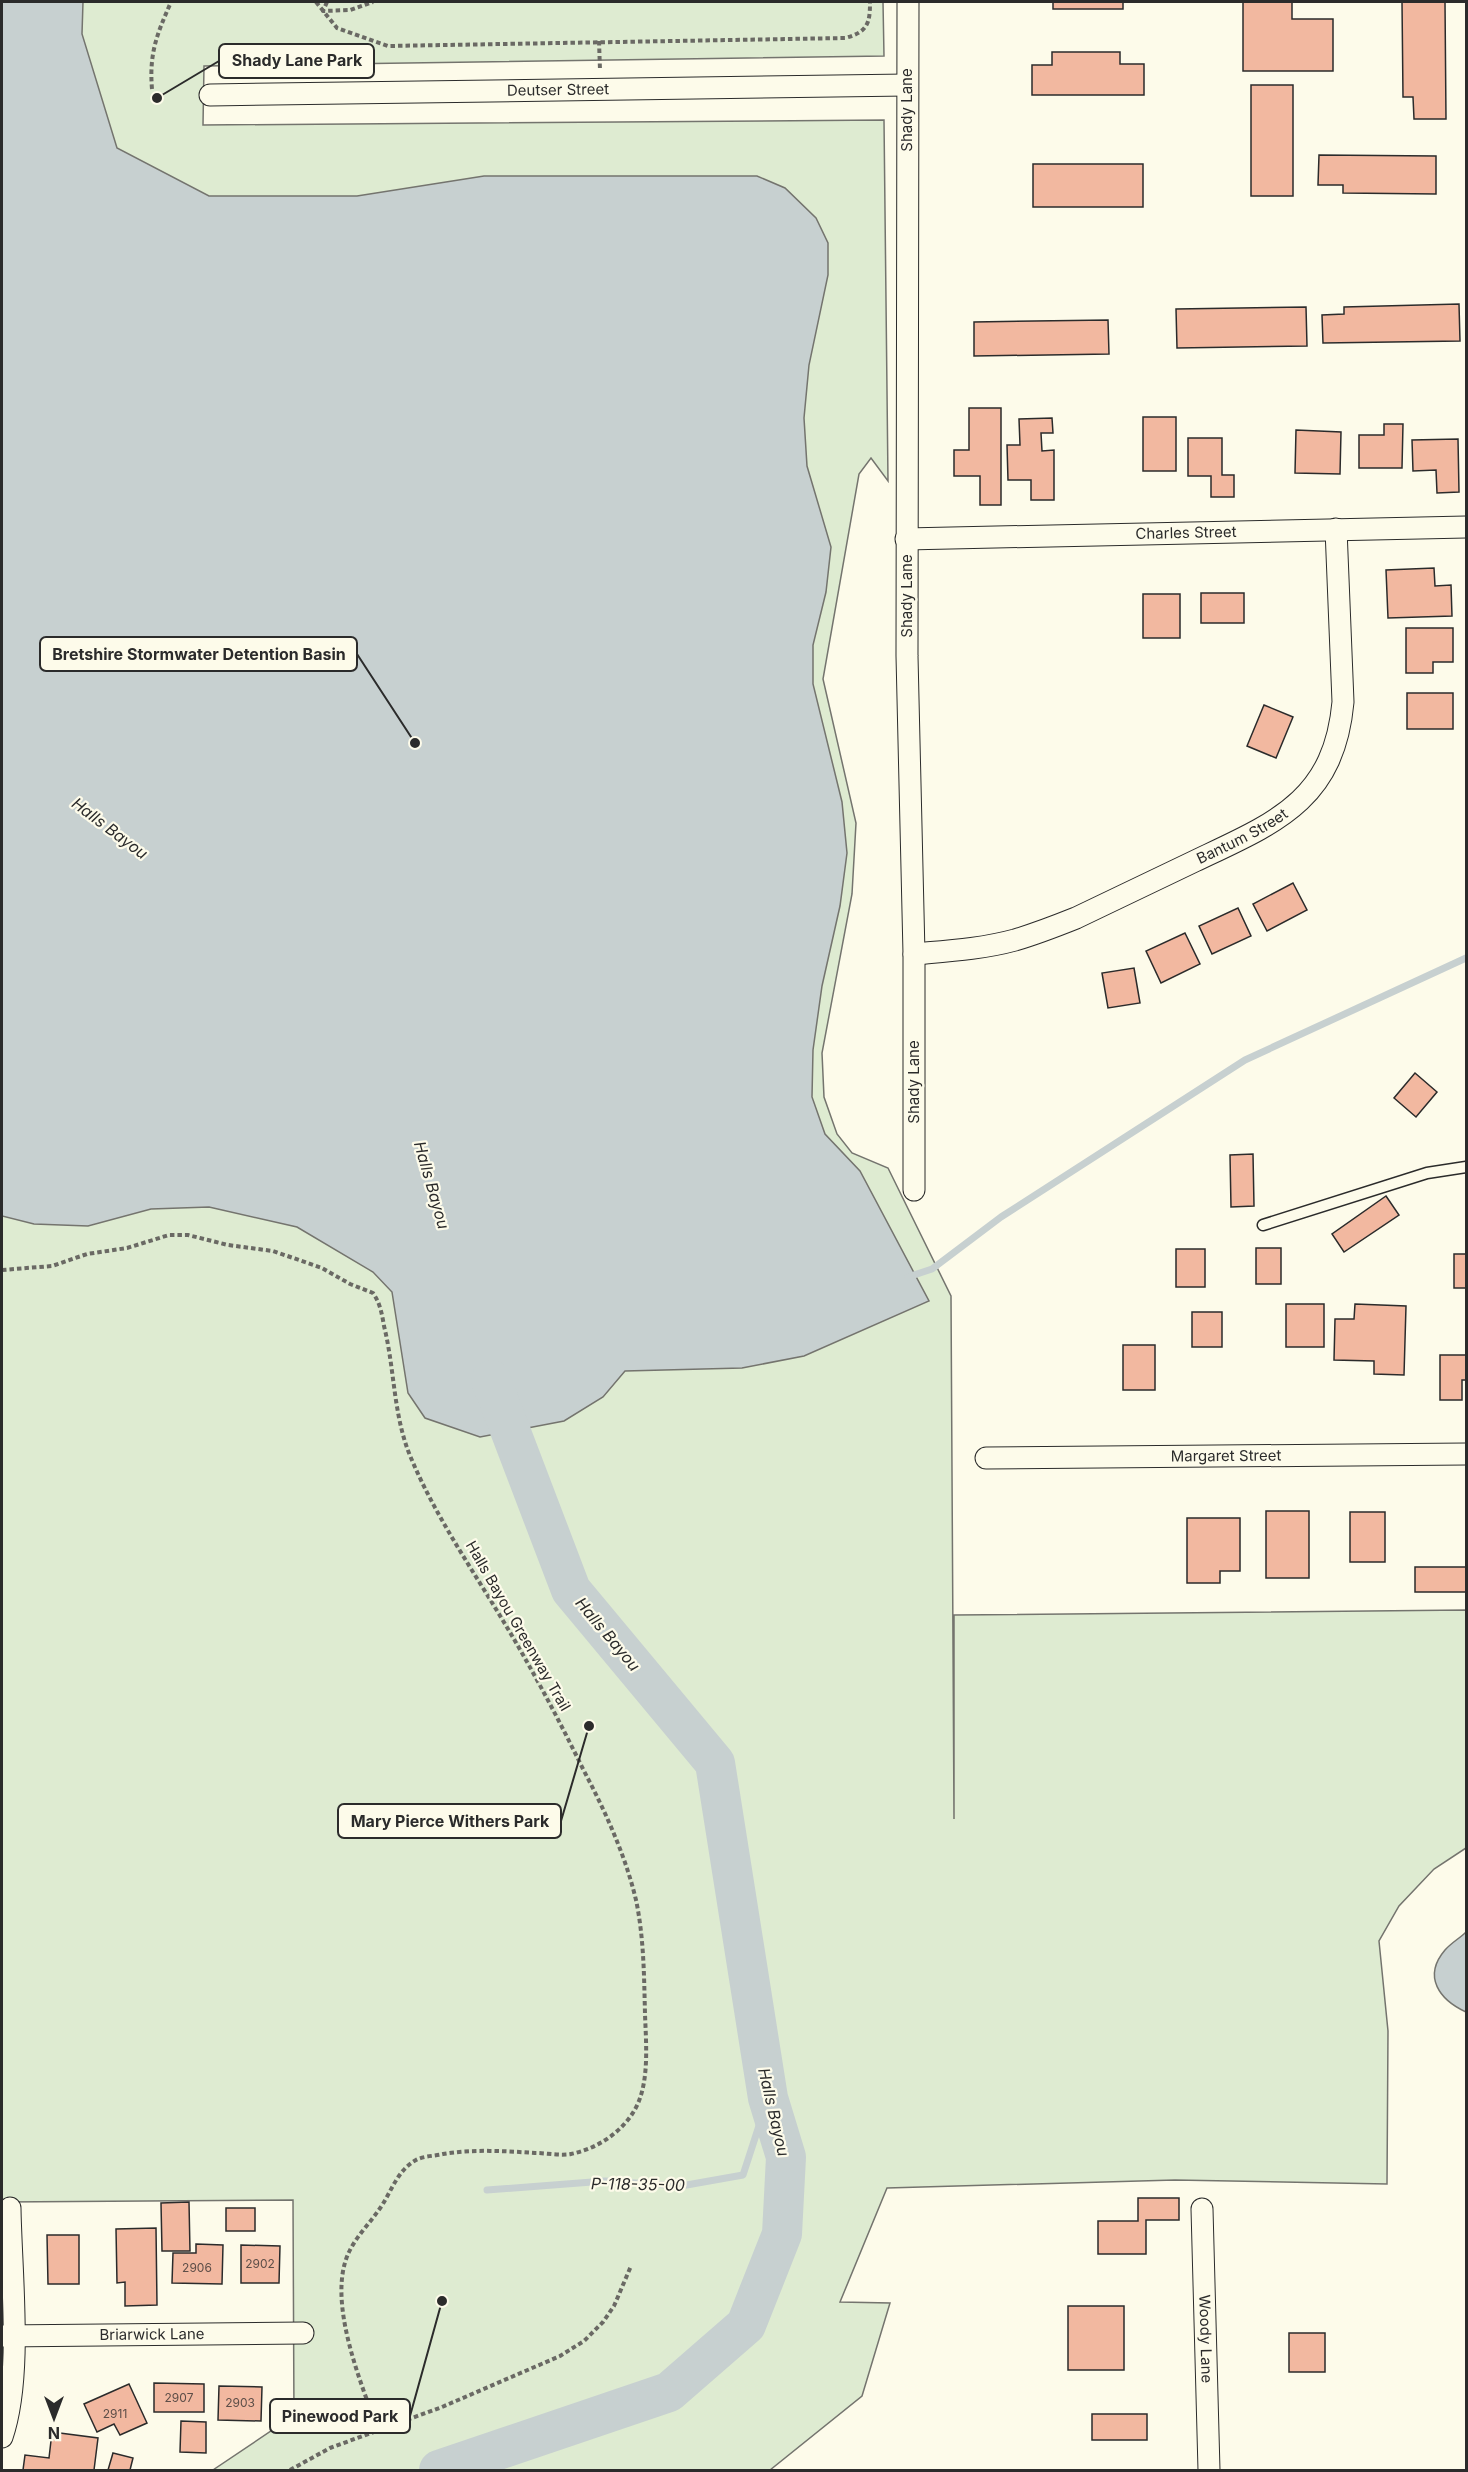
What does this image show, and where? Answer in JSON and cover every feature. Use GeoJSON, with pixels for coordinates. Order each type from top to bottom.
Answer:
{"type":"FeatureCollection","features":[{"type":"Feature","properties":{"kind":"street","name":"Shady Lane"},"geometry":{"type":"LineString","coordinates":[[908,2],[906,539],[914,954],[914,1190]]}},
{"type":"Feature","properties":{"kind":"street","name":"Deutser Street"},"geometry":{"type":"LineString","coordinates":[[210,95],[907,85]]}},
{"type":"Feature","properties":{"kind":"street","name":"Charles Street"},"geometry":{"type":"LineString","coordinates":[[906,539],[1467,527]]}},
{"type":"Feature","properties":{"kind":"street","name":"Bantum Street"},"geometry":{"type":"LineString","coordinates":[[914,954],[982,947],[1014,940],[1076,918],[1266,827],[1297,806],[1318,781],[1334,751],[1341,728],[1343,702],[1336,529]]}},
{"type":"Feature","properties":{"kind":"street","name":"Margaret Street"},"geometry":{"type":"LineString","coordinates":[[986,1458],[1467,1454]]}},
{"type":"Feature","properties":{"kind":"street"},"geometry":{"type":"LineString","coordinates":[[2,2437],[11,2393],[7,2336],[10,2208]]}},
{"type":"Feature","properties":{"kind":"street","name":"Woody Lane"},"geometry":{"type":"LineString","coordinates":[[1202,2209],[1209,2470]]}},
{"type":"Feature","properties":{"kind":"street","name":"Briarwick Lane"},"geometry":{"type":"LineString","coordinates":[[7,2336],[303,2333]]}},
{"type":"Feature","properties":{"kind":"lane"},"geometry":{"type":"LineString","coordinates":[[1263,1225],[1427,1173],[1467,1167]]}},
{"type":"Feature","properties":{"kind":"path"},"geometry":{"type":"LineString","coordinates":[[152,89],[150,62],[159,27],[171,2]]}},
{"type":"Feature","properties":{"kind":"path"},"geometry":{"type":"LineString","coordinates":[[316,2],[338,28],[388,46],[845,38],[859,35],[870,20],[870,2]]}},
{"type":"Feature","properties":{"kind":"path"},"geometry":{"type":"LineString","coordinates":[[323,11],[327,2]]}},
{"type":"Feature","properties":{"kind":"path"},"geometry":{"type":"LineString","coordinates":[[323,11],[350,10],[374,2]]}},
{"type":"Feature","properties":{"kind":"path"},"geometry":{"type":"LineString","coordinates":[[598,41],[600,89]]}},
{"type":"Feature","properties":{"kind":"path","name":"Halls Bayou Greenway Trail"},"geometry":{"type":"LineString","coordinates":[[2,1270],[51,1266],[87,1254],[127,1248],[169,1235],[188,1235],[228,1245],[273,1251],[322,1268],[373,1293],[378,1300],[389,1344],[396,1407],[409,1455],[442,1520],[534,1673],[610,1821],[626,1866],[636,1901],[642,1941],[646,2047],[643,2084],[637,2107],[626,2123],[610,2137],[592,2147],[569,2155],[461,2151],[417,2159],[401,2171],[382,2206],[349,2252],[342,2277],[342,2298],[357,2369],[378,2430]]}},
{"type":"Feature","properties":{"kind":"path"},"geometry":{"type":"LineString","coordinates":[[290,2470],[330,2448],[514,2377],[560,2356],[584,2341],[603,2322],[614,2306],[631,2266]]}},
{"type":"Feature","properties":{"kind":"green space"},"geometry":{"type":"Polygon","coordinates":[[[2,2],[883,2],[884,56],[204,66],[203,125],[884,120],[888,481],[871,458],[859,474],[823,679],[856,823],[852,894],[822,1053],[824,1097],[837,1134],[852,1153],[888,1168],[951,1296],[954,1819],[954,1615],[1466,1610],[1466,1848],[1434,1869],[1399,1906],[1379,1941],[1388,2031],[1387,2184],[1175,2180],[887,2188],[840,2302],[890,2303],[862,2396],[770,2470],[213,2470],[271,2431],[294,2421],[293,2200],[2,2202],[2,2]]]}},
{"type":"Feature","properties":{"kind":"water"},"geometry":{"type":"Polygon","coordinates":[[[2,2],[83,2],[82,34],[117,148],[209,196],[357,196],[484,176],[757,176],[785,188],[816,218],[828,243],[828,275],[809,365],[804,418],[807,466],[831,547],[826,592],[813,645],[813,684],[842,802],[847,853],[840,906],[822,986],[813,1050],[812,1097],[825,1134],[860,1171],[929,1301],[804,1356],[742,1368],[625,1371],[603,1397],[564,1421],[480,1437],[425,1418],[408,1393],[392,1292],[373,1272],[297,1227],[209,1207],[151,1209],[88,1226],[34,1224],[2,1216],[2,2]]]}},
{"type":"Feature","properties":{"kind":"water"},"geometry":{"type":"Polygon","coordinates":[[[1466,1932],[1466,2012],[1442,1994],[1437,1987],[1435,1969],[1447,1947],[1466,1932]]]}},
{"type":"Feature","properties":{"kind":"building"},"geometry":{"type":"Polygon","coordinates":[[[1053,2],[1123,2],[1123,9],[1053,9],[1053,2]]]}},
{"type":"Feature","properties":{"kind":"building"},"geometry":{"type":"Polygon","coordinates":[[[1243,2],[1292,2],[1292,19],[1333,19],[1333,71],[1243,71],[1243,2]]]}},
{"type":"Feature","properties":{"kind":"building"},"geometry":{"type":"Polygon","coordinates":[[[1402,2],[1445,2],[1446,119],[1414,119],[1413,97],[1403,97],[1402,2]]]}},
{"type":"Feature","properties":{"kind":"building"},"geometry":{"type":"Polygon","coordinates":[[[1052,52],[1120,52],[1120,64],[1144,64],[1144,95],[1032,95],[1032,65],[1052,65],[1052,52]]]}},
{"type":"Feature","properties":{"kind":"building"},"geometry":{"type":"Polygon","coordinates":[[[1251,85],[1293,85],[1293,196],[1251,196],[1251,85]]]}},
{"type":"Feature","properties":{"kind":"building"},"geometry":{"type":"Polygon","coordinates":[[[1319,155],[1436,156],[1436,194],[1343,193],[1343,185],[1318,185],[1319,155]]]}},
{"type":"Feature","properties":{"kind":"building"},"geometry":{"type":"Polygon","coordinates":[[[1033,164],[1143,164],[1143,207],[1033,207],[1033,164]]]}},
{"type":"Feature","properties":{"kind":"building"},"geometry":{"type":"Polygon","coordinates":[[[1459,304],[1460,341],[1323,343],[1322,315],[1344,314],[1344,307],[1459,304]]]}},
{"type":"Feature","properties":{"kind":"building"},"geometry":{"type":"Polygon","coordinates":[[[1306,307],[1307,346],[1177,348],[1176,309],[1306,307]]]}},
{"type":"Feature","properties":{"kind":"building"},"geometry":{"type":"Polygon","coordinates":[[[1108,320],[1109,354],[974,356],[974,322],[1108,320]]]}},
{"type":"Feature","properties":{"kind":"building"},"geometry":{"type":"Polygon","coordinates":[[[969,408],[1001,408],[1001,505],[980,505],[980,476],[954,476],[954,450],[969,450],[969,408]]]}},
{"type":"Feature","properties":{"kind":"building"},"geometry":{"type":"Polygon","coordinates":[[[1143,417],[1176,417],[1176,471],[1143,471],[1143,417]]]}},
{"type":"Feature","properties":{"kind":"building"},"geometry":{"type":"Polygon","coordinates":[[[1052,418],[1053,433],[1041,433],[1042,451],[1054,450],[1054,500],[1031,500],[1031,480],[1008,480],[1007,445],[1020,445],[1019,419],[1052,418]]]}},
{"type":"Feature","properties":{"kind":"building"},"geometry":{"type":"Polygon","coordinates":[[[1384,424],[1403,424],[1402,468],[1359,468],[1359,435],[1384,435],[1384,424]]]}},
{"type":"Feature","properties":{"kind":"building"},"geometry":{"type":"Polygon","coordinates":[[[1296,430],[1341,432],[1340,474],[1295,473],[1296,430]]]}},
{"type":"Feature","properties":{"kind":"building"},"geometry":{"type":"Polygon","coordinates":[[[1188,438],[1222,438],[1222,475],[1234,475],[1234,497],[1211,497],[1211,476],[1188,476],[1188,438]]]}},
{"type":"Feature","properties":{"kind":"building"},"geometry":{"type":"Polygon","coordinates":[[[1458,439],[1459,492],[1437,493],[1436,470],[1413,471],[1412,440],[1458,439]]]}},
{"type":"Feature","properties":{"kind":"building"},"geometry":{"type":"Polygon","coordinates":[[[1434,568],[1435,586],[1451,585],[1452,616],[1388,618],[1386,570],[1434,568]]]}},
{"type":"Feature","properties":{"kind":"building"},"geometry":{"type":"Polygon","coordinates":[[[1201,593],[1244,593],[1244,623],[1201,623],[1201,593]]]}},
{"type":"Feature","properties":{"kind":"building"},"geometry":{"type":"Polygon","coordinates":[[[1143,594],[1180,594],[1180,638],[1143,638],[1143,594]]]}},
{"type":"Feature","properties":{"kind":"building"},"geometry":{"type":"Polygon","coordinates":[[[1406,628],[1453,628],[1453,662],[1433,662],[1433,673],[1406,673],[1406,628]]]}},
{"type":"Feature","properties":{"kind":"building"},"geometry":{"type":"Polygon","coordinates":[[[1407,693],[1453,693],[1453,729],[1407,729],[1407,693]]]}},
{"type":"Feature","properties":{"kind":"building"},"geometry":{"type":"Polygon","coordinates":[[[1264,705],[1293,717],[1276,758],[1247,746],[1264,705]]]}},
{"type":"Feature","properties":{"kind":"building"},"geometry":{"type":"Polygon","coordinates":[[[1293,883],[1307,910],[1267,931],[1253,904],[1293,883]]]}},
{"type":"Feature","properties":{"kind":"building"},"geometry":{"type":"Polygon","coordinates":[[[1238,908],[1251,936],[1212,954],[1199,926],[1238,908]]]}},
{"type":"Feature","properties":{"kind":"building"},"geometry":{"type":"Polygon","coordinates":[[[1185,933],[1200,964],[1161,983],[1146,951],[1185,933]]]}},
{"type":"Feature","properties":{"kind":"building"},"geometry":{"type":"Polygon","coordinates":[[[1134,968],[1140,1003],[1108,1008],[1102,973],[1134,968]]]}},
{"type":"Feature","properties":{"kind":"building"},"geometry":{"type":"Polygon","coordinates":[[[1415,1073],[1437,1092],[1416,1117],[1394,1098],[1415,1073]]]}},
{"type":"Feature","properties":{"kind":"building"},"geometry":{"type":"Polygon","coordinates":[[[1253,1154],[1254,1206],[1231,1207],[1230,1155],[1253,1154]]]}},
{"type":"Feature","properties":{"kind":"building"},"geometry":{"type":"Polygon","coordinates":[[[1386,1196],[1399,1215],[1344,1252],[1332,1234],[1386,1196]]]}},
{"type":"Feature","properties":{"kind":"building"},"geometry":{"type":"Polygon","coordinates":[[[1256,1248],[1281,1248],[1281,1284],[1256,1284],[1256,1248]]]}},
{"type":"Feature","properties":{"kind":"building"},"geometry":{"type":"Polygon","coordinates":[[[1176,1249],[1205,1249],[1205,1287],[1176,1287],[1176,1249]]]}},
{"type":"Feature","properties":{"kind":"building"},"geometry":{"type":"Polygon","coordinates":[[[1454,1254],[1466,1254],[1466,1288],[1454,1288],[1454,1254]]]}},
{"type":"Feature","properties":{"kind":"building"},"geometry":{"type":"Polygon","coordinates":[[[1286,1304],[1324,1304],[1324,1347],[1286,1347],[1286,1304]]]}},
{"type":"Feature","properties":{"kind":"building"},"geometry":{"type":"Polygon","coordinates":[[[1355,1304],[1406,1306],[1404,1375],[1374,1374],[1374,1361],[1334,1360],[1335,1319],[1354,1319],[1355,1304]]]}},
{"type":"Feature","properties":{"kind":"building"},"geometry":{"type":"Polygon","coordinates":[[[1192,1312],[1222,1312],[1222,1347],[1192,1347],[1192,1312]]]}},
{"type":"Feature","properties":{"kind":"building"},"geometry":{"type":"Polygon","coordinates":[[[1123,1345],[1155,1345],[1155,1390],[1123,1390],[1123,1345]]]}},
{"type":"Feature","properties":{"kind":"building"},"geometry":{"type":"Polygon","coordinates":[[[1440,1355],[1466,1355],[1466,1380],[1462,1380],[1462,1400],[1440,1400],[1440,1355]]]}},
{"type":"Feature","properties":{"kind":"building"},"geometry":{"type":"Polygon","coordinates":[[[1266,1511],[1309,1511],[1309,1578],[1266,1578],[1266,1511]]]}},
{"type":"Feature","properties":{"kind":"building"},"geometry":{"type":"Polygon","coordinates":[[[1350,1512],[1385,1512],[1385,1562],[1350,1562],[1350,1512]]]}},
{"type":"Feature","properties":{"kind":"building"},"geometry":{"type":"Polygon","coordinates":[[[1187,1518],[1240,1518],[1240,1571],[1220,1571],[1220,1583],[1187,1583],[1187,1518]]]}},
{"type":"Feature","properties":{"kind":"building"},"geometry":{"type":"Polygon","coordinates":[[[1415,1567],[1466,1567],[1466,1592],[1415,1592],[1415,1567]]]}},
{"type":"Feature","properties":{"kind":"building"},"geometry":{"type":"Polygon","coordinates":[[[1138,2198],[1179,2198],[1179,2220],[1146,2220],[1146,2254],[1098,2254],[1098,2221],[1138,2221],[1138,2198]]]}},
{"type":"Feature","properties":{"kind":"building"},"geometry":{"type":"Polygon","coordinates":[[[189,2202],[190,2251],[162,2251],[161,2203],[189,2202]]]}},
{"type":"Feature","properties":{"kind":"building"},"geometry":{"type":"Polygon","coordinates":[[[226,2208],[255,2208],[255,2231],[226,2231],[226,2208]]]}},
{"type":"Feature","properties":{"kind":"building"},"geometry":{"type":"Polygon","coordinates":[[[156,2228],[157,2305],[125,2306],[125,2282],[117,2283],[116,2229],[156,2228]]]}},
{"type":"Feature","properties":{"kind":"building"},"geometry":{"type":"Polygon","coordinates":[[[47,2235],[79,2235],[79,2284],[48,2284],[47,2235]]]}},
{"type":"Feature","properties":{"kind":"building"},"geometry":{"type":"Polygon","coordinates":[[[196,2244],[223,2245],[222,2284],[172,2283],[173,2253],[196,2253],[196,2244]]]}},
{"type":"Feature","properties":{"kind":"building"},"geometry":{"type":"Polygon","coordinates":[[[241,2245],[280,2246],[279,2283],[241,2283],[241,2245]]]}},
{"type":"Feature","properties":{"kind":"building"},"geometry":{"type":"Polygon","coordinates":[[[1068,2306],[1124,2306],[1124,2370],[1068,2370],[1068,2306]]]}},
{"type":"Feature","properties":{"kind":"building"},"geometry":{"type":"Polygon","coordinates":[[[1289,2333],[1325,2333],[1325,2372],[1289,2372],[1289,2333]]]}},
{"type":"Feature","properties":{"kind":"building"},"geometry":{"type":"Polygon","coordinates":[[[154,2383],[204,2384],[204,2412],[154,2412],[154,2383]]]}},
{"type":"Feature","properties":{"kind":"building"},"geometry":{"type":"Polygon","coordinates":[[[129,2384],[147,2423],[120,2435],[114,2424],[97,2432],[84,2404],[129,2384]]]}},
{"type":"Feature","properties":{"kind":"building"},"geometry":{"type":"Polygon","coordinates":[[[219,2386],[262,2387],[261,2421],[218,2420],[219,2386]]]}},
{"type":"Feature","properties":{"kind":"building"},"geometry":{"type":"Polygon","coordinates":[[[1092,2414],[1147,2414],[1147,2440],[1092,2440],[1092,2414]]]}},
{"type":"Feature","properties":{"kind":"building"},"geometry":{"type":"Polygon","coordinates":[[[181,2421],[206,2422],[206,2453],[180,2452],[181,2421]]]}},
{"type":"Feature","properties":{"kind":"building"},"geometry":{"type":"Polygon","coordinates":[[[52,2432],[98,2438],[94,2470],[23,2470],[25,2455],[49,2458],[52,2432]]]}},
{"type":"Feature","properties":{"kind":"building"},"geometry":{"type":"Polygon","coordinates":[[[113,2453],[133,2458],[130,2470],[108,2470],[113,2453]]]}},
{"type":"Feature","properties":{"kind":"waterway"},"geometry":{"type":"LineString","coordinates":[[908,1277],[932,1269],[1001,1217],[1245,1060],[1466,958]]}},
{"type":"Feature","properties":{"kind":"waterway","name":"Halls Bayou"},"geometry":{"type":"LineString","coordinates":[[439,2470],[669,2392],[746,2325],[782,2234],[786,2157],[768,2098],[715,1763],[571,1590],[491,1380]]}},
{"type":"Feature","properties":{"kind":"waterway","name":"P-118-35-00"},"geometry":{"type":"LineString","coordinates":[[487,2190],[605,2181],[681,2186],[743,2175],[768,2098]]}},
{"type":"Feature","properties":{"kind":"place","name":"Shady Lane Park"},"geometry":{"type":"Point","coordinates":[157,98]}},
{"type":"Feature","properties":{"kind":"place","name":"Bretshire Stormwater Detention Basin"},"geometry":{"type":"Point","coordinates":[415,743]}},
{"type":"Feature","properties":{"kind":"place","name":"Mary Pierce Withers Park"},"geometry":{"type":"Point","coordinates":[589,1726]}},
{"type":"Feature","properties":{"kind":"place","name":"Pinewood Park"},"geometry":{"type":"Point","coordinates":[442,2301]}}]}
